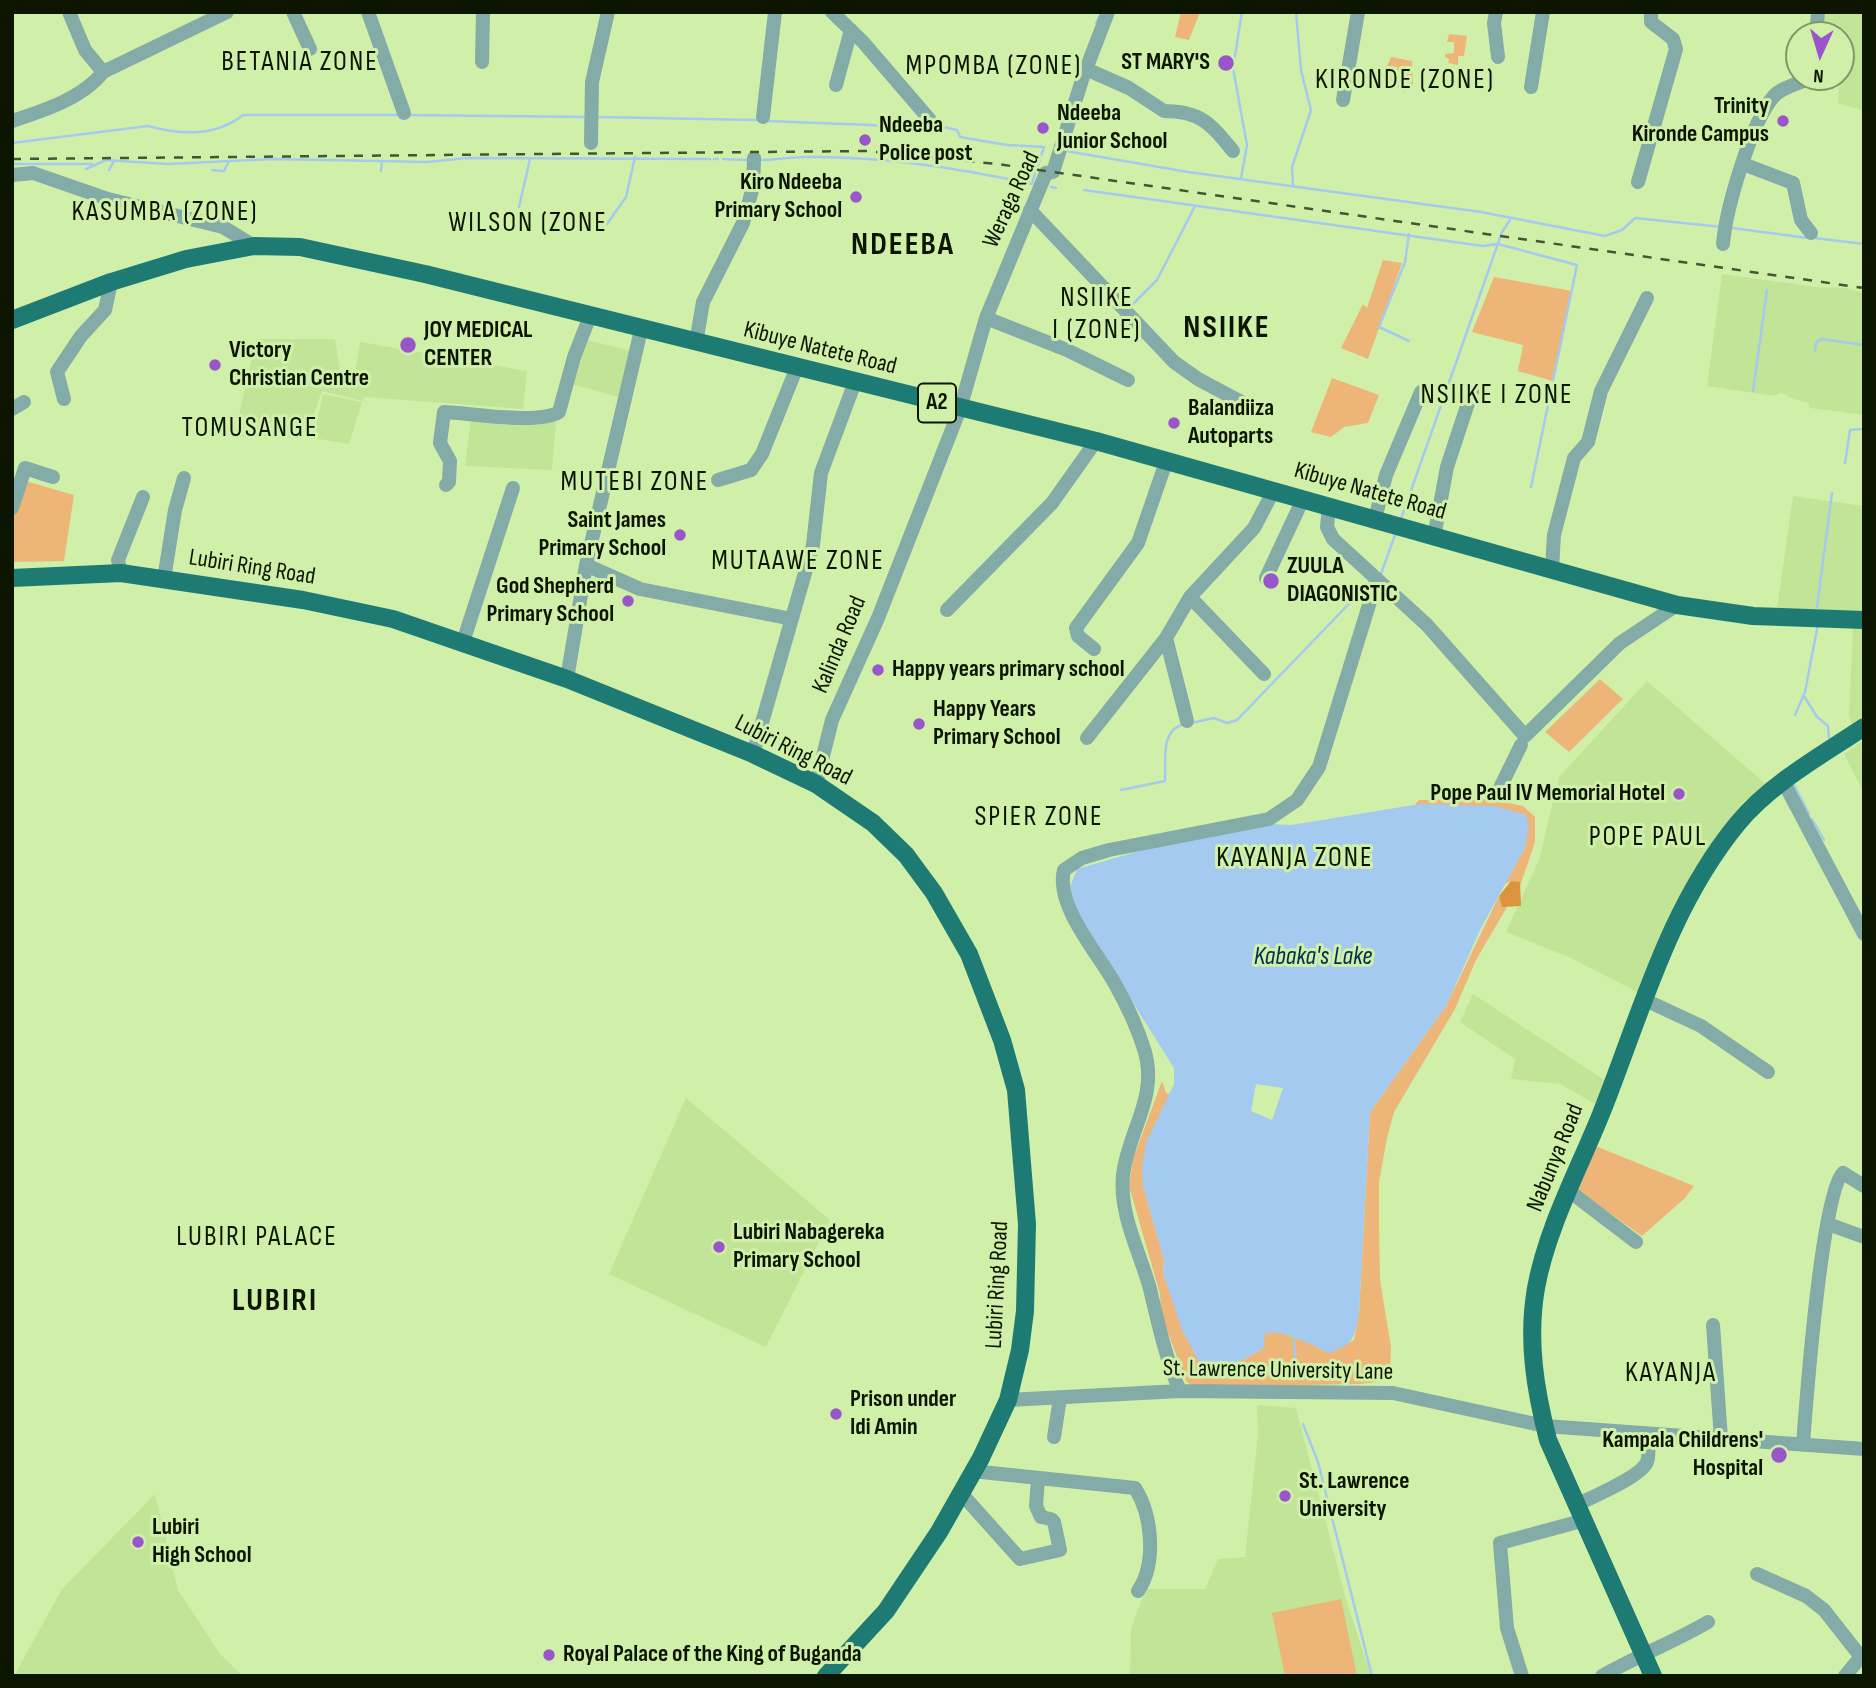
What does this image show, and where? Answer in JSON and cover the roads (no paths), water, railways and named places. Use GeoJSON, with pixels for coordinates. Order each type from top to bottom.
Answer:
{"type":"FeatureCollection","features":[{"type":"Feature","properties":{"kind":"main road","name":"Kibuye Natete Road"},"geometry":{"type":"LineString","coordinates":[[12,320],[111,282],[186,259],[254,246],[300,247],[359,258],[640,330],[1096,441],[1677,604],[1767,617],[1864,620]]}},
{"type":"Feature","properties":{"kind":"main road","name":"Lubiri Ring Road"},"geometry":{"type":"LineString","coordinates":[[12,578],[121,573],[330,605],[393,619],[567,679],[753,754],[816,784],[873,823],[906,855],[934,893],[969,954],[1002,1040],[1016,1090],[1027,1224],[1025,1311],[1020,1350],[1008,1400],[939,1532],[886,1611],[826,1676]]}},
{"type":"Feature","properties":{"kind":"main road","name":"Nabunya Road"},"geometry":{"type":"LineString","coordinates":[[1653,1676],[1581,1512],[1536,1424],[1538,1403],[1532,1349],[1536,1289],[1548,1241],[1643,999],[1673,928],[1706,868],[1740,820],[1784,783],[1864,727]]}},
{"type":"Feature","properties":{"kind":"street"},"geometry":{"type":"LineString","coordinates":[[69,12],[85,50],[103,72]]}},
{"type":"Feature","properties":{"kind":"street"},"geometry":{"type":"LineString","coordinates":[[12,121],[70,97],[93,83],[103,72],[227,12]]}},
{"type":"Feature","properties":{"kind":"street"},"geometry":{"type":"LineString","coordinates":[[293,12],[310,49]]}},
{"type":"Feature","properties":{"kind":"street"},"geometry":{"type":"LineString","coordinates":[[368,12],[404,113]]}},
{"type":"Feature","properties":{"kind":"street"},"geometry":{"type":"LineString","coordinates":[[482,61],[483,12]]}},
{"type":"Feature","properties":{"kind":"street"},"geometry":{"type":"LineString","coordinates":[[591,143],[592,82],[608,12]]}},
{"type":"Feature","properties":{"kind":"street"},"geometry":{"type":"LineString","coordinates":[[763,117],[775,12]]}},
{"type":"Feature","properties":{"kind":"street"},"geometry":{"type":"LineString","coordinates":[[832,12],[930,120]]}},
{"type":"Feature","properties":{"kind":"street","name":"Weraga Road"},"geometry":{"type":"LineString","coordinates":[[960,409],[986,318],[1046,173],[1053,172],[1086,69],[1108,12]]}},
{"type":"Feature","properties":{"kind":"street"},"geometry":{"type":"LineString","coordinates":[[1343,100],[1358,12]]}},
{"type":"Feature","properties":{"kind":"street"},"geometry":{"type":"LineString","coordinates":[[1496,12],[1494,23],[1498,57]]}},
{"type":"Feature","properties":{"kind":"street"},"geometry":{"type":"LineString","coordinates":[[1531,87],[1542,12]]}},
{"type":"Feature","properties":{"kind":"street"},"geometry":{"type":"LineString","coordinates":[[1638,182],[1676,49],[1673,39],[1651,22],[1651,12]]}},
{"type":"Feature","properties":{"kind":"street"},"geometry":{"type":"LineString","coordinates":[[836,85],[851,30]]}},
{"type":"Feature","properties":{"kind":"street"},"geometry":{"type":"LineString","coordinates":[[1086,69],[1129,88],[1164,111],[1178,109],[1204,119],[1233,151]]}},
{"type":"Feature","properties":{"kind":"street"},"geometry":{"type":"LineString","coordinates":[[1725,233],[1753,135],[1775,94],[1785,89]]}},
{"type":"Feature","properties":{"kind":"street"},"geometry":{"type":"LineString","coordinates":[[696,342],[703,302],[743,223],[753,187],[754,160]]}},
{"type":"Feature","properties":{"kind":"street"},"geometry":{"type":"LineString","coordinates":[[1743,164],[1793,183],[1801,220],[1811,233]]}},
{"type":"Feature","properties":{"kind":"street"},"geometry":{"type":"LineString","coordinates":[[12,175],[33,173],[108,200],[223,227],[254,246]]}},
{"type":"Feature","properties":{"kind":"street"},"geometry":{"type":"LineString","coordinates":[[1030,210],[1174,362],[1198,379],[1243,403]]}},
{"type":"Feature","properties":{"kind":"street"},"geometry":{"type":"LineString","coordinates":[[64,399],[57,372],[81,336],[105,310],[111,282]]}},
{"type":"Feature","properties":{"kind":"street"},"geometry":{"type":"LineString","coordinates":[[1552,569],[1554,535],[1574,458],[1588,442],[1601,391],[1647,298]]}},
{"type":"Feature","properties":{"kind":"street"},"geometry":{"type":"LineString","coordinates":[[446,485],[449,482],[450,461],[440,443],[444,412],[522,417],[554,416],[559,412],[574,357],[590,316]]}},
{"type":"Feature","properties":{"kind":"street"},"geometry":{"type":"LineString","coordinates":[[986,318],[1067,350],[1128,380]]}},
{"type":"Feature","properties":{"kind":"street"},"geometry":{"type":"LineString","coordinates":[[567,679],[586,565],[640,330]]}},
{"type":"Feature","properties":{"kind":"street"},"geometry":{"type":"LineString","coordinates":[[718,480],[753,467],[762,454],[797,367]]}},
{"type":"Feature","properties":{"kind":"street"},"geometry":{"type":"LineString","coordinates":[[753,754],[813,545],[821,473],[855,382]]}},
{"type":"Feature","properties":{"kind":"street"},"geometry":{"type":"LineString","coordinates":[[1434,537],[1447,467],[1472,390]]}},
{"type":"Feature","properties":{"kind":"street"},"geometry":{"type":"LineString","coordinates":[[1375,519],[1386,475],[1422,392]]}},
{"type":"Feature","properties":{"kind":"street","name":"Kalinda Road"},"geometry":{"type":"LineString","coordinates":[[816,784],[832,720],[878,618],[960,409]]}},
{"type":"Feature","properties":{"kind":"street"},"geometry":{"type":"LineString","coordinates":[[947,610],[1052,503],[1096,441]]}},
{"type":"Feature","properties":{"kind":"street"},"geometry":{"type":"LineString","coordinates":[[1094,649],[1078,636],[1076,628],[1138,543],[1166,461]]}},
{"type":"Feature","properties":{"kind":"street"},"geometry":{"type":"LineString","coordinates":[[12,508],[25,468],[53,477]]}},
{"type":"Feature","properties":{"kind":"street"},"geometry":{"type":"LineString","coordinates":[[164,579],[184,478]]}},
{"type":"Feature","properties":{"kind":"street"},"geometry":{"type":"LineString","coordinates":[[463,642],[513,488]]}},
{"type":"Feature","properties":{"kind":"street"},"geometry":{"type":"LineString","coordinates":[[1087,738],[1166,638],[1190,597],[1254,528],[1274,490]]}},
{"type":"Feature","properties":{"kind":"street"},"geometry":{"type":"LineString","coordinates":[[121,573],[118,560],[143,497]]}},
{"type":"Feature","properties":{"kind":"street"},"geometry":{"type":"LineString","coordinates":[[1266,578],[1303,499]]}},
{"type":"Feature","properties":{"kind":"street"},"geometry":{"type":"LineString","coordinates":[[1329,506],[1327,527],[1333,540],[1451,651],[1525,736],[1627,637],[1677,604]]}},
{"type":"Feature","properties":{"kind":"street"},"geometry":{"type":"LineString","coordinates":[[586,565],[639,589],[792,619]]}},
{"type":"Feature","properties":{"kind":"street"},"geometry":{"type":"LineString","coordinates":[[1180,1391],[1128,1221],[1123,1186],[1128,1153],[1148,1095],[1150,1077],[1147,1063],[1130,1013],[1069,909],[1061,881],[1064,870],[1082,858],[1166,837],[1255,823],[1284,811],[1297,800],[1319,767],[1377,579]]}},
{"type":"Feature","properties":{"kind":"street"},"geometry":{"type":"LineString","coordinates":[[1190,597],[1264,674]]}},
{"type":"Feature","properties":{"kind":"street"},"geometry":{"type":"LineString","coordinates":[[1166,638],[1187,720]]}},
{"type":"Feature","properties":{"kind":"street"},"geometry":{"type":"LineString","coordinates":[[1496,796],[1521,746]]}},
{"type":"Feature","properties":{"kind":"street"},"geometry":{"type":"LineString","coordinates":[[1784,783],[1864,934]]}},
{"type":"Feature","properties":{"kind":"street"},"geometry":{"type":"LineString","coordinates":[[1643,999],[1701,1026],[1768,1072]]}},
{"type":"Feature","properties":{"kind":"street"},"geometry":{"type":"LineString","coordinates":[[1803,1444],[1821,1261],[1840,1174],[1849,1175],[1864,1186]]}},
{"type":"Feature","properties":{"kind":"street"},"geometry":{"type":"LineString","coordinates":[[1569,1191],[1636,1242]]}},
{"type":"Feature","properties":{"kind":"street"},"geometry":{"type":"LineString","coordinates":[[1828,1224],[1864,1237]]}},
{"type":"Feature","properties":{"kind":"street"},"geometry":{"type":"LineString","coordinates":[[1713,1325],[1721,1439]]}},
{"type":"Feature","properties":{"kind":"street","name":"St. Lawrence University Lane"},"geometry":{"type":"LineString","coordinates":[[1008,1400],[1180,1391],[1393,1393],[1536,1424],[1864,1449]]}},
{"type":"Feature","properties":{"kind":"street"},"geometry":{"type":"LineString","coordinates":[[1054,1437],[1060,1398]]}},
{"type":"Feature","properties":{"kind":"street"},"geometry":{"type":"LineString","coordinates":[[1521,1676],[1507,1628],[1500,1543],[1581,1512],[1644,1466],[1648,1460],[1648,1434]]}},
{"type":"Feature","properties":{"kind":"street"},"geometry":{"type":"LineString","coordinates":[[972,1471],[1135,1488],[1145,1503],[1149,1565],[1146,1580],[1138,1591]]}},
{"type":"Feature","properties":{"kind":"street"},"geometry":{"type":"LineString","coordinates":[[960,1492],[1020,1559],[1029,1559],[1060,1550],[1054,1522],[1041,1517],[1037,1511],[1038,1479]]}},
{"type":"Feature","properties":{"kind":"street"},"geometry":{"type":"LineString","coordinates":[[1757,1574],[1806,1596],[1824,1610],[1862,1655],[1845,1676]]}},
{"type":"Feature","properties":{"kind":"street"},"geometry":{"type":"LineString","coordinates":[[1602,1676],[1642,1653],[1708,1622]]}},
{"type":"Feature","properties":{"kind":"water","name":"Kabaka's Lake"},"geometry":{"type":"Polygon","coordinates":[[[1420,804],[1495,806],[1526,815],[1529,826],[1525,848],[1481,928],[1446,1006],[1370,1112],[1359,1313],[1351,1339],[1348,1344],[1328,1353],[1296,1338],[1271,1332],[1265,1334],[1263,1349],[1216,1374],[1201,1366],[1182,1330],[1163,1273],[1164,1260],[1143,1186],[1142,1166],[1146,1142],[1174,1084],[1174,1068],[1066,897],[1077,869],[1157,846],[1272,824],[1291,825],[1420,804]],[[1256,1084],[1251,1111],[1272,1120],[1283,1088],[1256,1084]]]}},
{"type":"Feature","properties":{"kind":"waterway"},"geometry":{"type":"LineString","coordinates":[[1241,178],[1247,145],[1233,68],[1242,12]]}},
{"type":"Feature","properties":{"kind":"waterway"},"geometry":{"type":"LineString","coordinates":[[1293,185],[1292,167],[1311,110],[1301,70],[1296,12]]}},
{"type":"Feature","properties":{"kind":"waterway"},"geometry":{"type":"LineString","coordinates":[[1096,23],[1100,15]]}},
{"type":"Feature","properties":{"kind":"waterway"},"geometry":{"type":"LineString","coordinates":[[12,143],[148,126],[185,132],[209,131],[243,115],[398,115]]}},
{"type":"Feature","properties":{"kind":"waterway"},"geometry":{"type":"LineString","coordinates":[[408,115],[587,117]]}},
{"type":"Feature","properties":{"kind":"waterway"},"geometry":{"type":"LineString","coordinates":[[597,117],[758,120]]}},
{"type":"Feature","properties":{"kind":"waterway"},"geometry":{"type":"LineString","coordinates":[[768,121],[870,125],[934,131],[939,126],[957,130],[960,137],[1007,145],[1044,147],[1038,165]]}},
{"type":"Feature","properties":{"kind":"waterway"},"geometry":{"type":"LineString","coordinates":[[1066,151],[1188,172],[1481,212],[1605,236],[1622,230],[1635,218],[1722,227]]}},
{"type":"Feature","properties":{"kind":"waterway"},"geometry":{"type":"LineString","coordinates":[[607,224],[626,197],[635,157]]}},
{"type":"Feature","properties":{"kind":"waterway"},"geometry":{"type":"LineString","coordinates":[[758,160],[835,157],[892,161],[949,168],[1032,184],[1035,173]]}},
{"type":"Feature","properties":{"kind":"waterway"},"geometry":{"type":"LineString","coordinates":[[86,169],[106,160],[167,164],[274,159],[427,162],[467,158],[710,159]]}},
{"type":"Feature","properties":{"kind":"waterway"},"geometry":{"type":"LineString","coordinates":[[519,207],[530,159]]}},
{"type":"Feature","properties":{"kind":"waterway"},"geometry":{"type":"LineString","coordinates":[[723,159],[748,160]]}},
{"type":"Feature","properties":{"kind":"waterway"},"geometry":{"type":"LineString","coordinates":[[109,170],[114,161]]}},
{"type":"Feature","properties":{"kind":"waterway"},"geometry":{"type":"LineString","coordinates":[[212,170],[224,171],[229,161]]}},
{"type":"Feature","properties":{"kind":"waterway"},"geometry":{"type":"LineString","coordinates":[[381,171],[382,161]]}},
{"type":"Feature","properties":{"kind":"waterway"},"geometry":{"type":"LineString","coordinates":[[12,164],[92,164]]}},
{"type":"Feature","properties":{"kind":"waterway"},"geometry":{"type":"LineString","coordinates":[[1051,187],[1056,188]]}},
{"type":"Feature","properties":{"kind":"waterway"},"geometry":{"type":"LineString","coordinates":[[1084,190],[1483,246],[1498,244],[1577,265],[1531,487]]}},
{"type":"Feature","properties":{"kind":"waterway"},"geometry":{"type":"LineString","coordinates":[[1130,307],[1157,280],[1195,206]]}},
{"type":"Feature","properties":{"kind":"waterway"},"geometry":{"type":"LineString","coordinates":[[1401,519],[1502,232],[1510,220]]}},
{"type":"Feature","properties":{"kind":"waterway"},"geometry":{"type":"LineString","coordinates":[[1732,228],[1808,238]]}},
{"type":"Feature","properties":{"kind":"waterway"},"geometry":{"type":"LineString","coordinates":[[1409,234],[1405,262],[1379,327],[1409,341]]}},
{"type":"Feature","properties":{"kind":"waterway"},"geometry":{"type":"LineString","coordinates":[[1815,238],[1864,244]]}},
{"type":"Feature","properties":{"kind":"waterway"},"geometry":{"type":"LineString","coordinates":[[1753,391],[1767,290]]}},
{"type":"Feature","properties":{"kind":"waterway"},"geometry":{"type":"LineString","coordinates":[[1815,351],[1816,343],[1821,339],[1864,345]]}},
{"type":"Feature","properties":{"kind":"waterway"},"geometry":{"type":"LineString","coordinates":[[1845,463],[1850,430],[1864,429]]}},
{"type":"Feature","properties":{"kind":"waterway"},"geometry":{"type":"LineString","coordinates":[[1817,607],[1832,493]]}},
{"type":"Feature","properties":{"kind":"waterway"},"geometry":{"type":"LineString","coordinates":[[1381,574],[1396,532]]}},
{"type":"Feature","properties":{"kind":"waterway"},"geometry":{"type":"LineString","coordinates":[[1191,723],[1214,718],[1227,723],[1237,720],[1370,582]]}},
{"type":"Feature","properties":{"kind":"waterway"},"geometry":{"type":"LineString","coordinates":[[1795,715],[1805,692],[1818,624]]}},
{"type":"Feature","properties":{"kind":"waterway"},"geometry":{"type":"LineString","coordinates":[[1804,696],[1817,717],[1828,726],[1829,738]]}},
{"type":"Feature","properties":{"kind":"waterway"},"geometry":{"type":"LineString","coordinates":[[1121,790],[1165,781],[1168,739],[1176,727],[1184,724]]}},
{"type":"Feature","properties":{"kind":"waterway"},"geometry":{"type":"LineString","coordinates":[[1794,785],[1809,814]]}},
{"type":"Feature","properties":{"kind":"waterway"},"geometry":{"type":"LineString","coordinates":[[1812,819],[1824,840]]}},
{"type":"Feature","properties":{"kind":"waterway"},"geometry":{"type":"LineString","coordinates":[[1294,1339],[1296,1373]]}},
{"type":"Feature","properties":{"kind":"waterway"},"geometry":{"type":"LineString","coordinates":[[1303,1424],[1318,1462],[1372,1676]]}},
{"type":"Feature","properties":{"kind":"railway"},"geometry":{"type":"LineString","coordinates":[[12,159],[867,151],[997,164],[1864,288]]}},
{"type":"Feature","properties":{"kind":"place","name":"ST MARY'S"},"geometry":{"type":"Point","coordinates":[1226,63]}},
{"type":"Feature","properties":{"kind":"place","name":"Trinity Kironde Campus"},"geometry":{"type":"Point","coordinates":[1783,121]}},
{"type":"Feature","properties":{"kind":"place","name":"Ndeeba Junior School"},"geometry":{"type":"Point","coordinates":[1043,128]}},
{"type":"Feature","properties":{"kind":"place","name":"Ndeeba Police post"},"geometry":{"type":"Point","coordinates":[865,140]}},
{"type":"Feature","properties":{"kind":"place","name":"Kiro Ndeeba Primary School"},"geometry":{"type":"Point","coordinates":[856,197]}},
{"type":"Feature","properties":{"kind":"place","name":"JOY MEDICAL CENTER"},"geometry":{"type":"Point","coordinates":[408,345]}},
{"type":"Feature","properties":{"kind":"place","name":"Victory Christian Centre"},"geometry":{"type":"Point","coordinates":[215,365]}},
{"type":"Feature","properties":{"kind":"place","name":"Balandiiza Autoparts"},"geometry":{"type":"Point","coordinates":[1174,423]}},
{"type":"Feature","properties":{"kind":"place","name":"Saint James Primary School"},"geometry":{"type":"Point","coordinates":[680,535]}},
{"type":"Feature","properties":{"kind":"place","name":"ZUULA DIAGONISTIC"},"geometry":{"type":"Point","coordinates":[1271,581]}},
{"type":"Feature","properties":{"kind":"place","name":"God Shepherd Primary School"},"geometry":{"type":"Point","coordinates":[628,601]}},
{"type":"Feature","properties":{"kind":"place","name":"Happy years primary school"},"geometry":{"type":"Point","coordinates":[878,670]}},
{"type":"Feature","properties":{"kind":"place","name":"Happy Years Primary School"},"geometry":{"type":"Point","coordinates":[919,724]}},
{"type":"Feature","properties":{"kind":"place","name":"Pope Paul IV Memorial Hotel"},"geometry":{"type":"Point","coordinates":[1679,794]}},
{"type":"Feature","properties":{"kind":"place","name":"Lubiri Nabagereka Primary School"},"geometry":{"type":"Point","coordinates":[719,1247]}},
{"type":"Feature","properties":{"kind":"place","name":"Prison under Idi Amin"},"geometry":{"type":"Point","coordinates":[836,1414]}},
{"type":"Feature","properties":{"kind":"place","name":"Kampala Childrens' Hospital"},"geometry":{"type":"Point","coordinates":[1779,1455]}},
{"type":"Feature","properties":{"kind":"place","name":"St. Lawrence University"},"geometry":{"type":"Point","coordinates":[1285,1496]}},
{"type":"Feature","properties":{"kind":"place","name":"Lubiri High School"},"geometry":{"type":"Point","coordinates":[138,1542]}},
{"type":"Feature","properties":{"kind":"place","name":"Royal Palace of the King of Buganda"},"geometry":{"type":"Point","coordinates":[549,1655]}},
{"type":"Feature","properties":{"kind":"district","name":"BETANIA ZONE"},"geometry":{"type":"Point","coordinates":[300,63]}},
{"type":"Feature","properties":{"kind":"district","name":"MPOMBA (ZONE)"},"geometry":{"type":"Point","coordinates":[994,67]}},
{"type":"Feature","properties":{"kind":"district","name":"KIRONDE (ZONE)"},"geometry":{"type":"Point","coordinates":[1405,81]}},
{"type":"Feature","properties":{"kind":"district","name":"KASUMBA (ZONE)"},"geometry":{"type":"Point","coordinates":[165,213]}},
{"type":"Feature","properties":{"kind":"district","name":"WILSON (ZONE"},"geometry":{"type":"Point","coordinates":[528,224]}},
{"type":"Feature","properties":{"kind":"district","name":"NDEEBA"},"geometry":{"type":"Point","coordinates":[903,246]}},
{"type":"Feature","properties":{"kind":"district","name":"NSIIKE I (ZONE)"},"geometry":{"type":"Point","coordinates":[1097,315]}},
{"type":"Feature","properties":{"kind":"district","name":"NSIIKE"},"geometry":{"type":"Point","coordinates":[1227,329]}},
{"type":"Feature","properties":{"kind":"district","name":"NSIIKE I ZONE"},"geometry":{"type":"Point","coordinates":[1497,396]}},
{"type":"Feature","properties":{"kind":"district","name":"TOMUSANGE"},"geometry":{"type":"Point","coordinates":[250,429]}},
{"type":"Feature","properties":{"kind":"district","name":"MUTEBI ZONE"},"geometry":{"type":"Point","coordinates":[635,483]}},
{"type":"Feature","properties":{"kind":"district","name":"MUTAAWE ZONE"},"geometry":{"type":"Point","coordinates":[798,562]}},
{"type":"Feature","properties":{"kind":"district","name":"SPIER ZONE"},"geometry":{"type":"Point","coordinates":[1039,818]}},
{"type":"Feature","properties":{"kind":"district","name":"POPE PAUL"},"geometry":{"type":"Point","coordinates":[1648,838]}},
{"type":"Feature","properties":{"kind":"district","name":"KAYANJA ZONE"},"geometry":{"type":"Point","coordinates":[1295,859]}},
{"type":"Feature","properties":{"kind":"district","name":"LUBIRI PALACE"},"geometry":{"type":"Point","coordinates":[257,1238]}},
{"type":"Feature","properties":{"kind":"district","name":"LUBIRI"},"geometry":{"type":"Point","coordinates":[275,1302]}},
{"type":"Feature","properties":{"kind":"district","name":"KAYANJA"},"geometry":{"type":"Point","coordinates":[1671,1374]}}]}
